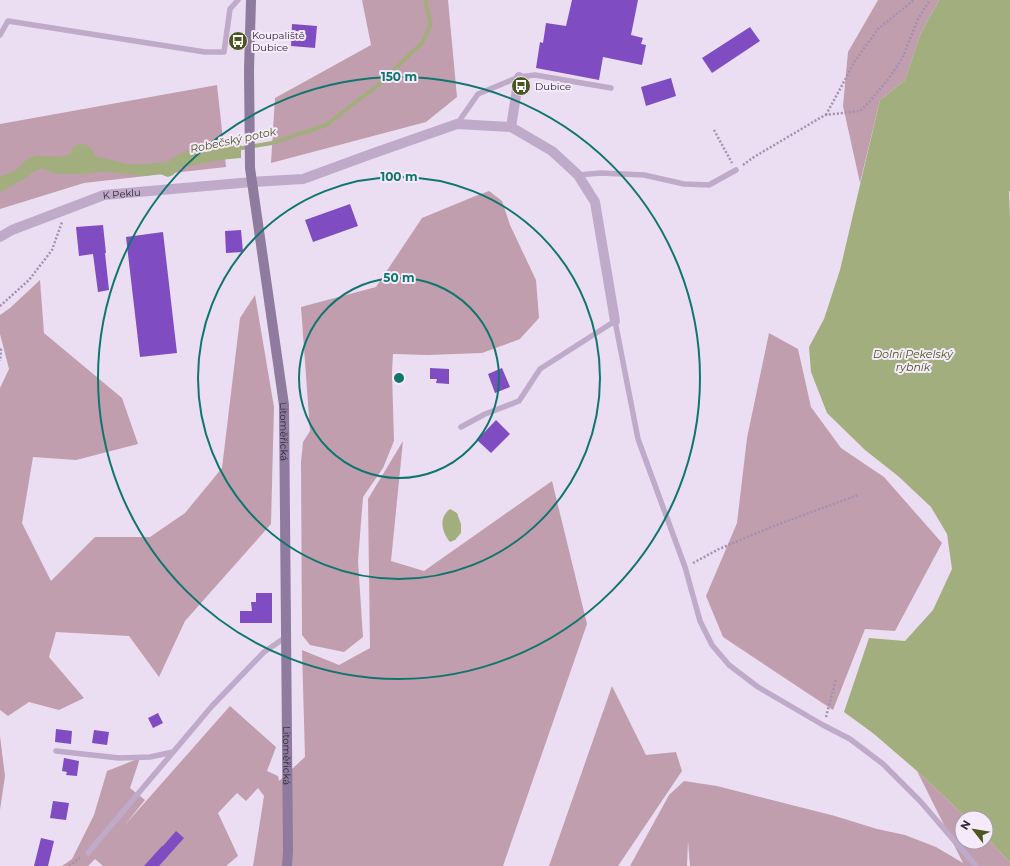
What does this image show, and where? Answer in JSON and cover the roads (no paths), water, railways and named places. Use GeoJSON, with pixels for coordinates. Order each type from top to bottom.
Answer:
{"type":"FeatureCollection","features":[{"type":"Feature","properties":{"kind":"street","name":"Litoměřická"},"geometry":{"type":"LineString","coordinates":[[251,0],[249,70],[250,168],[284,405],[287,866]]}},
{"type":"Feature","properties":{"kind":"street"},"geometry":{"type":"LineString","coordinates":[[511,127],[519,77]]}},
{"type":"Feature","properties":{"kind":"street"},"geometry":{"type":"LineString","coordinates":[[457,124],[511,127],[552,151],[578,174],[594,202],[615,322]]}},
{"type":"Feature","properties":{"kind":"street","name":"K Peklu"},"geometry":{"type":"LineString","coordinates":[[0,237],[12,230],[104,195],[303,179],[457,124]]}},
{"type":"Feature","properties":{"kind":"lane"},"geometry":{"type":"LineString","coordinates":[[0,35],[8,21],[205,52],[224,52],[230,9],[238,0]]}},
{"type":"Feature","properties":{"kind":"lane"},"geometry":{"type":"LineString","coordinates":[[457,124],[478,94],[519,77],[535,75],[611,88]]}},
{"type":"Feature","properties":{"kind":"lane"},"geometry":{"type":"LineString","coordinates":[[578,174],[601,173],[644,175],[684,184],[709,185],[736,170]]}},
{"type":"Feature","properties":{"kind":"lane"},"geometry":{"type":"LineString","coordinates":[[461,427],[485,414],[519,401],[540,369],[615,322],[638,439],[685,567],[700,621],[712,645],[729,665],[758,687],[850,739],[883,764],[920,801],[976,866]]}},
{"type":"Feature","properties":{"kind":"lane"},"geometry":{"type":"LineString","coordinates":[[88,853],[212,706],[264,652],[286,637]]}},
{"type":"Feature","properties":{"kind":"lane"},"geometry":{"type":"LineString","coordinates":[[56,751],[119,758],[150,757],[173,752]]}},
{"type":"Feature","properties":{"kind":"water","name":"Dolní Pekelský rybník"},"geometry":{"type":"Polygon","coordinates":[[[939,0],[1010,0],[1010,862],[994,845],[994,810],[958,810],[917,771],[874,734],[844,712],[869,638],[905,641],[933,610],[952,569],[947,534],[931,507],[898,476],[865,450],[827,413],[811,372],[809,347],[824,319],[840,270],[880,100],[905,80],[920,35],[939,0]]]}},
{"type":"Feature","properties":{"kind":"water"},"geometry":{"type":"Polygon","coordinates":[[[241,141],[241,158],[219,160],[180,168],[173,175],[168,177],[160,174],[144,176],[108,171],[82,174],[56,174],[42,168],[0,192],[0,177],[17,169],[28,159],[42,155],[56,157],[65,156],[70,154],[73,147],[79,145],[85,144],[91,148],[95,156],[98,157],[126,164],[146,164],[168,162],[176,156],[189,150],[208,145],[226,145],[241,141]]]}},
{"type":"Feature","properties":{"kind":"water"},"geometry":{"type":"Polygon","coordinates":[[[450,509],[457,513],[461,524],[461,533],[455,540],[450,542],[443,530],[442,525],[446,513],[450,509]]]}},
{"type":"Feature","properties":{"kind":"waterway","name":"Robečský potok"},"geometry":{"type":"LineString","coordinates":[[236,149],[272,143],[326,125],[377,86],[422,43],[431,24],[425,0]]}},
{"type":"Feature","properties":{"kind":"place","name":"Koupaliště Dubice"},"geometry":{"type":"Point","coordinates":[238,41]}},
{"type":"Feature","properties":{"kind":"place","name":"Dubice"},"geometry":{"type":"Point","coordinates":[521,86]}}]}
